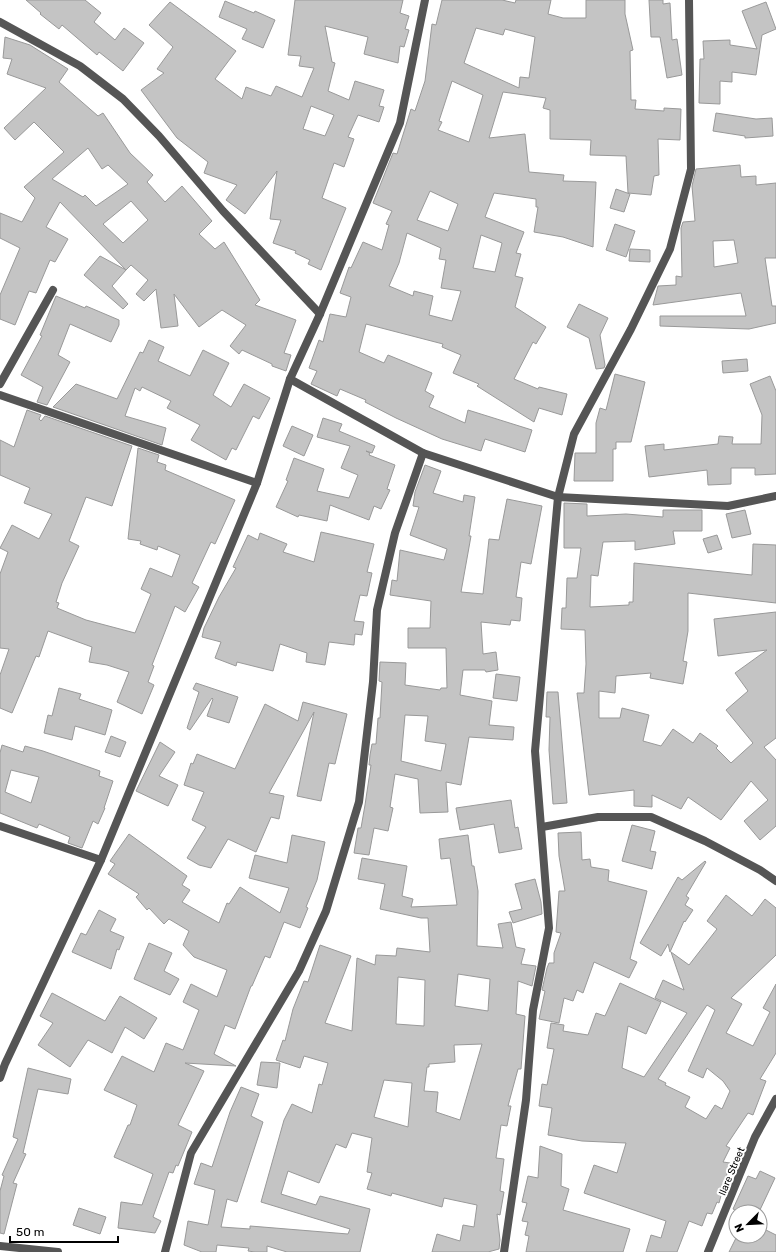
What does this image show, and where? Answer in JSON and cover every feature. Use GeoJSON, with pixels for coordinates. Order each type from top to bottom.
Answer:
{"type":"FeatureCollection","features":[{"type":"Feature","properties":{"kind":"street"},"geometry":{"type":"LineString","coordinates":[[0,1078],[5,1064],[101,860],[257,483],[290,379],[320,314],[400,124],[425,0]]}},
{"type":"Feature","properties":{"kind":"street"},"geometry":{"type":"LineString","coordinates":[[504,1252],[526,1100],[533,1010],[549,928],[536,750],[558,497],[574,434],[631,330],[670,249],[691,169],[689,0]]}},
{"type":"Feature","properties":{"kind":"street"},"geometry":{"type":"LineString","coordinates":[[0,22],[80,66],[123,99],[159,136],[223,211],[320,314]]}},
{"type":"Feature","properties":{"kind":"street"},"geometry":{"type":"LineString","coordinates":[[0,384],[53,290]]}},
{"type":"Feature","properties":{"kind":"street"},"geometry":{"type":"LineString","coordinates":[[290,379],[423,453],[558,497],[728,506],[776,496]]}},
{"type":"Feature","properties":{"kind":"street"},"geometry":{"type":"LineString","coordinates":[[0,395],[257,483]]}},
{"type":"Feature","properties":{"kind":"street"},"geometry":{"type":"LineString","coordinates":[[165,1252],[191,1153],[299,971],[326,911],[359,802],[373,682],[377,610],[395,533],[423,453]]}},
{"type":"Feature","properties":{"kind":"street"},"geometry":{"type":"LineString","coordinates":[[542,827],[598,817],[651,817],[705,841],[760,870],[776,881]]}},
{"type":"Feature","properties":{"kind":"street"},"geometry":{"type":"LineString","coordinates":[[0,826],[101,860]]}},
{"type":"Feature","properties":{"kind":"street","name":"Ilare Street"},"geometry":{"type":"LineString","coordinates":[[708,1252],[755,1137],[776,1099]]}},
{"type":"Feature","properties":{"kind":"street"},"geometry":{"type":"LineString","coordinates":[[0,1246],[58,1252]]}},
{"type":"Feature","properties":{"kind":"building"},"geometry":{"type":"Polygon","coordinates":[[[26,0],[85,0],[101,13],[94,22],[115,40],[124,28],[144,43],[123,71],[99,52],[97,55],[62,25],[59,29],[40,14],[41,13],[26,0]]]}},
{"type":"Feature","properties":{"kind":"building"},"geometry":{"type":"Polygon","coordinates":[[[295,0],[403,0],[400,13],[409,16],[405,29],[409,30],[404,47],[400,46],[398,63],[364,54],[368,37],[325,26],[332,62],[335,63],[328,91],[349,100],[355,81],[384,90],[379,106],[384,107],[379,122],[358,115],[348,137],[354,139],[344,167],[334,163],[322,198],[346,208],[321,270],[308,264],[310,260],[295,253],[296,251],[273,243],[281,220],[270,219],[277,171],[245,214],[226,200],[237,185],[204,173],[208,162],[177,138],[141,90],[164,73],[157,69],[173,47],[149,25],[170,2],[236,51],[215,79],[242,99],[246,87],[271,96],[276,86],[302,97],[314,68],[299,66],[301,56],[288,55],[295,0]],[[311,106],[303,129],[325,136],[334,115],[311,106]]]}},
{"type":"Feature","properties":{"kind":"building"},"geometry":{"type":"Polygon","coordinates":[[[442,0],[502,0],[515,3],[516,0],[551,0],[548,14],[563,18],[586,18],[586,0],[625,0],[625,14],[633,50],[630,51],[631,100],[636,100],[635,109],[664,111],[664,108],[681,109],[680,140],[658,139],[659,175],[654,176],[651,195],[628,193],[626,156],[590,155],[591,140],[550,139],[550,110],[543,108],[546,98],[503,92],[489,138],[525,134],[529,172],[564,175],[563,181],[596,182],[593,247],[563,237],[534,232],[538,207],[536,207],[536,199],[494,193],[485,217],[524,232],[516,253],[521,254],[515,276],[523,278],[515,307],[546,327],[536,344],[533,342],[514,379],[538,389],[539,387],[567,394],[562,415],[539,408],[534,422],[477,386],[479,384],[453,373],[461,355],[442,347],[443,344],[366,324],[359,352],[384,363],[388,355],[432,373],[425,391],[434,396],[429,407],[465,423],[468,410],[532,430],[525,452],[485,439],[481,451],[442,439],[396,418],[365,402],[366,400],[340,389],[337,396],[311,384],[317,371],[309,368],[319,340],[323,342],[330,314],[346,317],[351,297],[340,293],[349,267],[351,268],[363,242],[382,250],[389,225],[386,224],[392,211],[373,203],[393,153],[397,154],[411,109],[415,111],[425,81],[432,24],[436,25],[442,0]],[[476,28],[464,63],[519,88],[520,77],[529,78],[535,37],[505,29],[503,35],[476,28]],[[452,81],[439,121],[442,122],[438,130],[469,142],[483,95],[452,81]],[[430,191],[417,220],[448,231],[458,204],[430,191]],[[407,233],[399,263],[389,286],[413,296],[414,291],[433,296],[429,315],[452,321],[461,291],[441,288],[446,260],[439,259],[441,248],[407,233]],[[481,235],[473,268],[495,272],[502,243],[481,235]]]}},
{"type":"Feature","properties":{"kind":"building"},"geometry":{"type":"Polygon","coordinates":[[[649,0],[663,0],[663,4],[670,3],[672,40],[677,39],[682,75],[667,78],[660,37],[651,37],[649,0]]]}},
{"type":"Feature","properties":{"kind":"building"},"geometry":{"type":"Polygon","coordinates":[[[225,1],[254,13],[255,11],[275,20],[263,48],[242,39],[247,29],[219,17],[225,1]]]}},
{"type":"Feature","properties":{"kind":"building"},"geometry":{"type":"Polygon","coordinates":[[[766,2],[776,29],[762,35],[756,75],[732,72],[732,82],[720,81],[720,104],[699,103],[700,59],[704,59],[703,41],[730,40],[730,45],[757,49],[742,11],[766,2]]]}},
{"type":"Feature","properties":{"kind":"building"},"geometry":{"type":"Polygon","coordinates":[[[5,37],[30,45],[68,69],[59,82],[98,116],[103,113],[130,153],[153,175],[147,182],[165,202],[182,186],[212,221],[199,234],[215,249],[224,242],[260,300],[255,305],[296,320],[284,353],[291,355],[286,371],[272,366],[272,364],[242,350],[239,354],[230,346],[246,325],[222,310],[199,327],[174,294],[178,326],[161,328],[156,289],[144,301],[136,294],[148,280],[131,265],[126,270],[60,202],[46,227],[68,239],[55,262],[50,260],[36,293],[29,291],[15,325],[0,319],[0,295],[20,248],[0,238],[0,213],[22,222],[35,198],[24,187],[64,152],[34,122],[15,140],[4,128],[46,88],[7,74],[12,59],[3,58],[5,37]],[[88,148],[52,179],[83,197],[85,195],[96,206],[128,184],[108,165],[102,169],[88,148]],[[131,201],[103,224],[123,243],[148,220],[131,201]]]}},
{"type":"Feature","properties":{"kind":"building"},"geometry":{"type":"Polygon","coordinates":[[[716,113],[756,119],[772,118],[773,136],[745,138],[745,136],[713,131],[716,113]]]}},
{"type":"Feature","properties":{"kind":"building"},"geometry":{"type":"Polygon","coordinates":[[[740,165],[741,177],[756,176],[756,185],[776,183],[776,258],[765,258],[772,306],[776,306],[776,323],[749,329],[660,326],[660,316],[746,316],[741,293],[653,305],[658,286],[676,285],[676,276],[682,277],[681,228],[683,222],[695,221],[692,186],[696,169],[740,165]],[[734,240],[713,241],[714,267],[738,263],[734,240]]]}},
{"type":"Feature","properties":{"kind":"building"},"geometry":{"type":"Polygon","coordinates":[[[616,189],[630,194],[624,212],[610,208],[616,189]]]}},
{"type":"Feature","properties":{"kind":"building"},"geometry":{"type":"Polygon","coordinates":[[[615,224],[635,231],[626,257],[606,250],[615,224]]]}},
{"type":"Feature","properties":{"kind":"building"},"geometry":{"type":"Polygon","coordinates":[[[630,249],[650,250],[650,262],[629,261],[630,249]]]}},
{"type":"Feature","properties":{"kind":"building"},"geometry":{"type":"Polygon","coordinates":[[[100,256],[126,270],[112,286],[128,304],[123,309],[84,275],[100,256]]]}},
{"type":"Feature","properties":{"kind":"building"},"geometry":{"type":"Polygon","coordinates":[[[56,296],[85,308],[86,306],[119,320],[119,325],[111,342],[70,324],[58,355],[70,362],[47,405],[37,402],[43,387],[21,375],[42,336],[40,335],[56,296]]]}},
{"type":"Feature","properties":{"kind":"building"},"geometry":{"type":"Polygon","coordinates":[[[579,304],[608,318],[600,335],[605,365],[604,368],[596,369],[589,338],[567,327],[579,304]]]}},
{"type":"Feature","properties":{"kind":"building"},"geometry":{"type":"Polygon","coordinates":[[[149,340],[164,347],[158,361],[190,376],[203,350],[229,363],[213,395],[231,407],[244,384],[270,398],[259,419],[253,416],[236,450],[232,448],[226,460],[191,440],[200,425],[167,408],[171,401],[142,387],[140,391],[135,388],[125,416],[166,428],[162,445],[53,407],[76,384],[117,399],[140,352],[143,353],[149,340]]]}},
{"type":"Feature","properties":{"kind":"building"},"geometry":{"type":"Polygon","coordinates":[[[747,359],[748,371],[723,373],[722,361],[747,359]]]}},
{"type":"Feature","properties":{"kind":"building"},"geometry":{"type":"Polygon","coordinates":[[[615,374],[645,382],[631,442],[616,442],[616,449],[613,449],[613,481],[574,481],[575,453],[596,453],[596,423],[600,408],[606,410],[615,374]]]}},
{"type":"Feature","properties":{"kind":"building"},"geometry":{"type":"Polygon","coordinates":[[[770,376],[776,391],[776,474],[755,475],[755,468],[731,468],[731,484],[708,485],[707,470],[649,477],[645,446],[664,444],[664,450],[718,444],[719,436],[733,437],[732,444],[761,444],[762,415],[750,384],[770,376]]]}},
{"type":"Feature","properties":{"kind":"building"},"geometry":{"type":"Polygon","coordinates":[[[27,410],[41,415],[39,419],[41,421],[45,416],[132,446],[112,506],[86,497],[69,541],[79,546],[62,583],[56,602],[59,603],[57,608],[86,620],[135,633],[151,594],[141,589],[150,568],[172,577],[180,555],[158,546],[157,550],[140,544],[141,541],[128,539],[138,448],[159,455],[157,462],[166,465],[165,470],[235,500],[215,544],[211,542],[192,583],[199,587],[185,612],[175,606],[152,665],[154,666],[148,682],[154,685],[142,714],[117,702],[129,672],[107,665],[89,662],[92,647],[48,631],[39,657],[36,656],[12,713],[0,708],[0,675],[9,649],[0,648],[0,574],[8,552],[0,548],[12,525],[39,539],[52,514],[24,503],[30,488],[0,475],[0,440],[14,447],[27,410]]]}},
{"type":"Feature","properties":{"kind":"building"},"geometry":{"type":"Polygon","coordinates":[[[323,418],[342,424],[339,431],[375,446],[372,453],[366,451],[370,453],[369,455],[395,465],[387,489],[390,490],[381,509],[374,506],[369,520],[330,505],[327,521],[299,515],[298,517],[276,507],[288,481],[286,480],[294,458],[324,469],[317,491],[349,498],[358,475],[341,468],[350,446],[317,437],[323,418]]]}},
{"type":"Feature","properties":{"kind":"building"},"geometry":{"type":"Polygon","coordinates":[[[292,426],[313,435],[304,456],[283,446],[292,426]]]}},
{"type":"Feature","properties":{"kind":"building"},"geometry":{"type":"Polygon","coordinates":[[[425,465],[441,471],[433,493],[463,502],[464,495],[475,497],[469,536],[471,536],[461,592],[483,594],[489,539],[499,540],[507,499],[542,506],[531,564],[521,562],[516,597],[522,598],[520,621],[511,620],[510,625],[481,622],[483,654],[496,652],[498,670],[486,672],[485,670],[463,670],[460,695],[492,701],[489,725],[514,727],[513,740],[469,737],[461,785],[446,782],[448,812],[420,813],[418,779],[395,774],[390,807],[393,808],[388,831],[374,828],[369,855],[354,853],[358,828],[361,828],[365,805],[371,765],[369,765],[372,744],[376,744],[378,718],[380,718],[382,682],[379,681],[380,662],[406,663],[405,685],[440,690],[441,688],[447,688],[446,648],[408,648],[408,628],[430,628],[431,601],[390,595],[392,580],[397,581],[400,550],[444,560],[447,549],[410,535],[419,507],[413,506],[415,492],[425,465]],[[405,715],[401,761],[441,771],[446,744],[425,741],[428,716],[405,715]]]}},
{"type":"Feature","properties":{"kind":"building"},"geometry":{"type":"Polygon","coordinates":[[[564,503],[587,504],[587,516],[626,514],[663,517],[663,510],[702,510],[702,531],[673,531],[675,544],[635,550],[635,541],[603,542],[598,576],[591,575],[590,607],[629,605],[629,602],[633,602],[634,563],[752,575],[753,544],[776,545],[776,603],[688,593],[688,631],[683,661],[687,662],[683,684],[650,678],[651,673],[616,676],[615,693],[599,691],[599,718],[620,718],[622,708],[649,715],[643,741],[661,746],[673,729],[693,743],[700,733],[718,746],[716,748],[731,763],[753,743],[726,710],[748,691],[735,673],[767,650],[718,656],[714,619],[776,612],[776,738],[764,747],[776,760],[776,826],[760,840],[744,821],[768,800],[751,781],[721,820],[688,797],[681,809],[652,795],[652,807],[634,806],[634,790],[589,795],[577,693],[584,693],[586,664],[585,630],[561,629],[562,608],[566,608],[567,578],[577,578],[581,548],[564,548],[564,503]]]}},
{"type":"Feature","properties":{"kind":"building"},"geometry":{"type":"Polygon","coordinates":[[[745,510],[751,534],[732,538],[726,514],[745,510]]]}},
{"type":"Feature","properties":{"kind":"building"},"geometry":{"type":"Polygon","coordinates":[[[321,532],[374,544],[367,572],[372,573],[367,596],[360,595],[354,621],[364,622],[362,635],[355,634],[354,645],[329,642],[325,665],[306,662],[307,653],[280,644],[273,671],[237,662],[236,666],[215,658],[221,642],[202,637],[204,628],[219,597],[236,568],[233,567],[248,535],[258,540],[260,533],[287,544],[283,552],[314,562],[321,532]]]}},
{"type":"Feature","properties":{"kind":"building"},"geometry":{"type":"Polygon","coordinates":[[[717,535],[722,549],[708,553],[703,539],[717,535]]]}},
{"type":"Feature","properties":{"kind":"building"},"geometry":{"type":"Polygon","coordinates":[[[496,674],[520,677],[517,701],[493,698],[496,674]]]}},
{"type":"Feature","properties":{"kind":"building"},"geometry":{"type":"Polygon","coordinates":[[[196,683],[238,697],[229,723],[207,716],[213,699],[212,698],[190,730],[187,728],[199,692],[193,689],[196,683]]]}},
{"type":"Feature","properties":{"kind":"building"},"geometry":{"type":"Polygon","coordinates":[[[59,688],[81,694],[79,699],[112,710],[105,735],[75,726],[72,740],[44,733],[48,715],[52,716],[59,688]]]}},
{"type":"Feature","properties":{"kind":"building"},"geometry":{"type":"Polygon","coordinates":[[[547,692],[558,692],[567,803],[553,804],[549,750],[550,717],[546,717],[547,692]]]}},
{"type":"Feature","properties":{"kind":"building"},"geometry":{"type":"Polygon","coordinates":[[[303,702],[347,714],[335,764],[329,763],[321,801],[297,796],[314,712],[269,793],[284,796],[279,819],[271,817],[256,852],[228,839],[211,868],[199,865],[187,858],[206,827],[192,820],[204,792],[184,785],[191,763],[193,764],[197,754],[235,769],[265,704],[298,721],[303,702]]]}},
{"type":"Feature","properties":{"kind":"building"},"geometry":{"type":"Polygon","coordinates":[[[111,736],[126,742],[120,757],[105,752],[111,736]]]}},
{"type":"Feature","properties":{"kind":"building"},"geometry":{"type":"Polygon","coordinates":[[[160,742],[175,752],[159,776],[178,785],[168,806],[136,791],[160,742]]]}},
{"type":"Feature","properties":{"kind":"building"},"geometry":{"type":"Polygon","coordinates":[[[2,745],[23,752],[25,746],[100,771],[99,776],[113,781],[105,808],[98,824],[93,821],[82,848],[68,843],[70,837],[39,824],[37,828],[0,813],[0,753],[2,745]],[[11,770],[5,792],[31,803],[39,777],[11,770]]]}},
{"type":"Feature","properties":{"kind":"building"},"geometry":{"type":"Polygon","coordinates":[[[511,800],[515,828],[518,827],[522,849],[499,853],[494,824],[460,830],[456,808],[511,800]]]}},
{"type":"Feature","properties":{"kind":"building"},"geometry":{"type":"Polygon","coordinates":[[[632,825],[655,831],[650,851],[656,852],[652,869],[622,861],[632,825]]]}},
{"type":"Feature","properties":{"kind":"building"},"geometry":{"type":"Polygon","coordinates":[[[581,832],[582,860],[590,859],[591,867],[609,870],[608,881],[647,891],[630,959],[637,962],[629,978],[594,962],[583,993],[577,990],[573,1001],[564,998],[559,1023],[539,1019],[545,991],[542,990],[547,968],[549,963],[554,963],[554,953],[561,933],[556,932],[559,891],[565,891],[559,856],[558,833],[581,832]]]}},
{"type":"Feature","properties":{"kind":"building"},"geometry":{"type":"Polygon","coordinates":[[[129,834],[187,876],[182,885],[190,890],[182,902],[219,923],[227,903],[229,904],[240,887],[280,913],[289,888],[249,878],[255,855],[287,863],[292,835],[325,842],[317,880],[306,907],[308,908],[300,928],[284,922],[270,958],[265,956],[251,986],[235,1029],[225,1025],[214,1054],[236,1066],[185,1063],[204,1071],[178,1125],[192,1132],[178,1166],[176,1165],[173,1173],[169,1172],[153,1217],[161,1221],[155,1233],[118,1228],[121,1202],[142,1205],[153,1174],[114,1157],[128,1125],[130,1125],[137,1105],[104,1090],[122,1056],[154,1072],[166,1043],[183,1050],[199,1010],[183,1002],[191,984],[217,997],[227,970],[194,957],[183,945],[189,931],[169,919],[164,924],[149,908],[147,910],[136,897],[139,894],[108,874],[115,864],[110,861],[129,834]]]}},
{"type":"Feature","properties":{"kind":"building"},"geometry":{"type":"Polygon","coordinates":[[[468,835],[472,866],[474,866],[478,891],[477,946],[503,948],[498,924],[511,922],[516,947],[525,949],[521,964],[536,966],[532,986],[518,981],[516,1014],[525,1016],[521,1069],[518,1069],[508,1106],[511,1106],[507,1126],[501,1125],[496,1158],[504,1159],[500,1191],[504,1192],[500,1215],[497,1214],[500,1240],[499,1249],[488,1252],[432,1252],[437,1234],[460,1241],[463,1225],[474,1227],[477,1205],[444,1198],[442,1207],[392,1193],[391,1196],[367,1189],[372,1173],[367,1172],[372,1138],[352,1133],[346,1148],[336,1144],[319,1183],[288,1171],[281,1194],[316,1205],[320,1196],[370,1209],[360,1252],[287,1252],[267,1246],[267,1252],[255,1252],[248,1251],[249,1248],[217,1245],[216,1252],[202,1252],[184,1245],[188,1221],[208,1225],[215,1190],[194,1184],[201,1163],[212,1167],[230,1112],[241,1087],[259,1094],[251,1116],[263,1122],[237,1202],[227,1199],[221,1227],[250,1229],[250,1226],[348,1234],[350,1229],[261,1202],[284,1120],[292,1104],[312,1113],[319,1084],[322,1085],[328,1063],[304,1056],[300,1068],[276,1060],[283,1040],[285,1041],[293,1009],[304,981],[308,982],[320,945],[351,956],[325,1023],[352,1031],[357,958],[375,965],[376,955],[396,956],[397,948],[430,952],[428,918],[421,918],[380,909],[385,884],[358,879],[362,858],[407,866],[402,896],[413,899],[411,907],[457,905],[450,858],[441,859],[439,839],[468,835]],[[458,974],[455,1006],[488,1011],[490,979],[458,974]],[[398,977],[396,1024],[424,1026],[425,980],[398,977]],[[482,1044],[454,1045],[455,1062],[429,1064],[429,1067],[427,1067],[424,1091],[438,1092],[436,1112],[460,1120],[482,1044]],[[384,1080],[374,1117],[408,1127],[412,1083],[384,1080]]]}},
{"type":"Feature","properties":{"kind":"building"},"geometry":{"type":"Polygon","coordinates":[[[705,861],[706,862],[686,896],[689,898],[685,905],[693,910],[685,922],[684,921],[670,952],[668,944],[661,956],[640,943],[678,877],[682,880],[705,861]]]}},
{"type":"Feature","properties":{"kind":"building"},"geometry":{"type":"Polygon","coordinates":[[[535,879],[541,902],[542,914],[513,923],[509,912],[522,909],[515,884],[535,879]]]}},
{"type":"Feature","properties":{"kind":"building"},"geometry":{"type":"Polygon","coordinates":[[[726,895],[752,916],[765,899],[776,908],[776,955],[731,998],[742,1004],[726,1033],[753,1046],[770,1012],[763,1008],[776,984],[776,1053],[760,1079],[766,1081],[753,1115],[748,1113],[726,1146],[730,1148],[723,1162],[730,1163],[719,1203],[717,1202],[712,1214],[707,1213],[702,1226],[689,1221],[677,1252],[646,1252],[651,1235],[661,1238],[666,1221],[584,1193],[594,1165],[617,1173],[626,1143],[582,1141],[548,1135],[552,1108],[539,1106],[542,1084],[547,1085],[554,1049],[547,1048],[551,1023],[564,1025],[563,1031],[588,1035],[596,1013],[605,1016],[620,983],[661,1002],[646,1034],[628,1026],[622,1068],[644,1077],[687,1013],[655,998],[663,980],[684,990],[671,952],[689,965],[717,929],[707,921],[726,895]],[[707,1005],[658,1079],[666,1083],[665,1085],[690,1097],[685,1107],[706,1119],[715,1105],[722,1109],[730,1091],[723,1081],[707,1068],[703,1078],[688,1071],[715,1010],[707,1005]]]}},
{"type":"Feature","properties":{"kind":"building"},"geometry":{"type":"Polygon","coordinates":[[[99,910],[116,919],[110,931],[124,937],[119,950],[117,949],[111,969],[72,952],[81,933],[86,935],[99,910]]]}},
{"type":"Feature","properties":{"kind":"building"},"geometry":{"type":"Polygon","coordinates":[[[149,943],[172,953],[164,971],[179,979],[170,995],[134,979],[149,943]]]}},
{"type":"Feature","properties":{"kind":"building"},"geometry":{"type":"Polygon","coordinates":[[[52,993],[105,1021],[120,996],[157,1018],[144,1039],[125,1027],[112,1053],[88,1040],[70,1067],[38,1045],[53,1023],[40,1016],[52,993]]]}},
{"type":"Feature","properties":{"kind":"building"},"geometry":{"type":"Polygon","coordinates":[[[261,1062],[280,1063],[277,1088],[257,1085],[261,1062]]]}},
{"type":"Feature","properties":{"kind":"building"},"geometry":{"type":"Polygon","coordinates":[[[28,1068],[71,1079],[68,1094],[38,1089],[23,1153],[26,1154],[13,1183],[17,1184],[4,1234],[0,1233],[0,1191],[4,1176],[2,1175],[18,1139],[13,1137],[28,1068]]]}},
{"type":"Feature","properties":{"kind":"building"},"geometry":{"type":"Polygon","coordinates":[[[540,1146],[562,1154],[561,1186],[569,1189],[563,1210],[630,1229],[623,1252],[526,1252],[529,1236],[525,1235],[528,1222],[522,1221],[527,1203],[522,1202],[528,1176],[538,1178],[540,1146]]]}},
{"type":"Feature","properties":{"kind":"building"},"geometry":{"type":"Polygon","coordinates":[[[760,1171],[775,1178],[763,1204],[735,1204],[748,1176],[756,1179],[760,1171]]]}},
{"type":"Feature","properties":{"kind":"building"},"geometry":{"type":"Polygon","coordinates":[[[79,1208],[106,1217],[100,1234],[73,1225],[79,1208]]]}},
{"type":"Feature","properties":{"kind":"building"},"geometry":{"type":"Polygon","coordinates":[[[768,1231],[776,1235],[776,1252],[729,1252],[733,1244],[768,1244],[768,1231]]]}}]}
